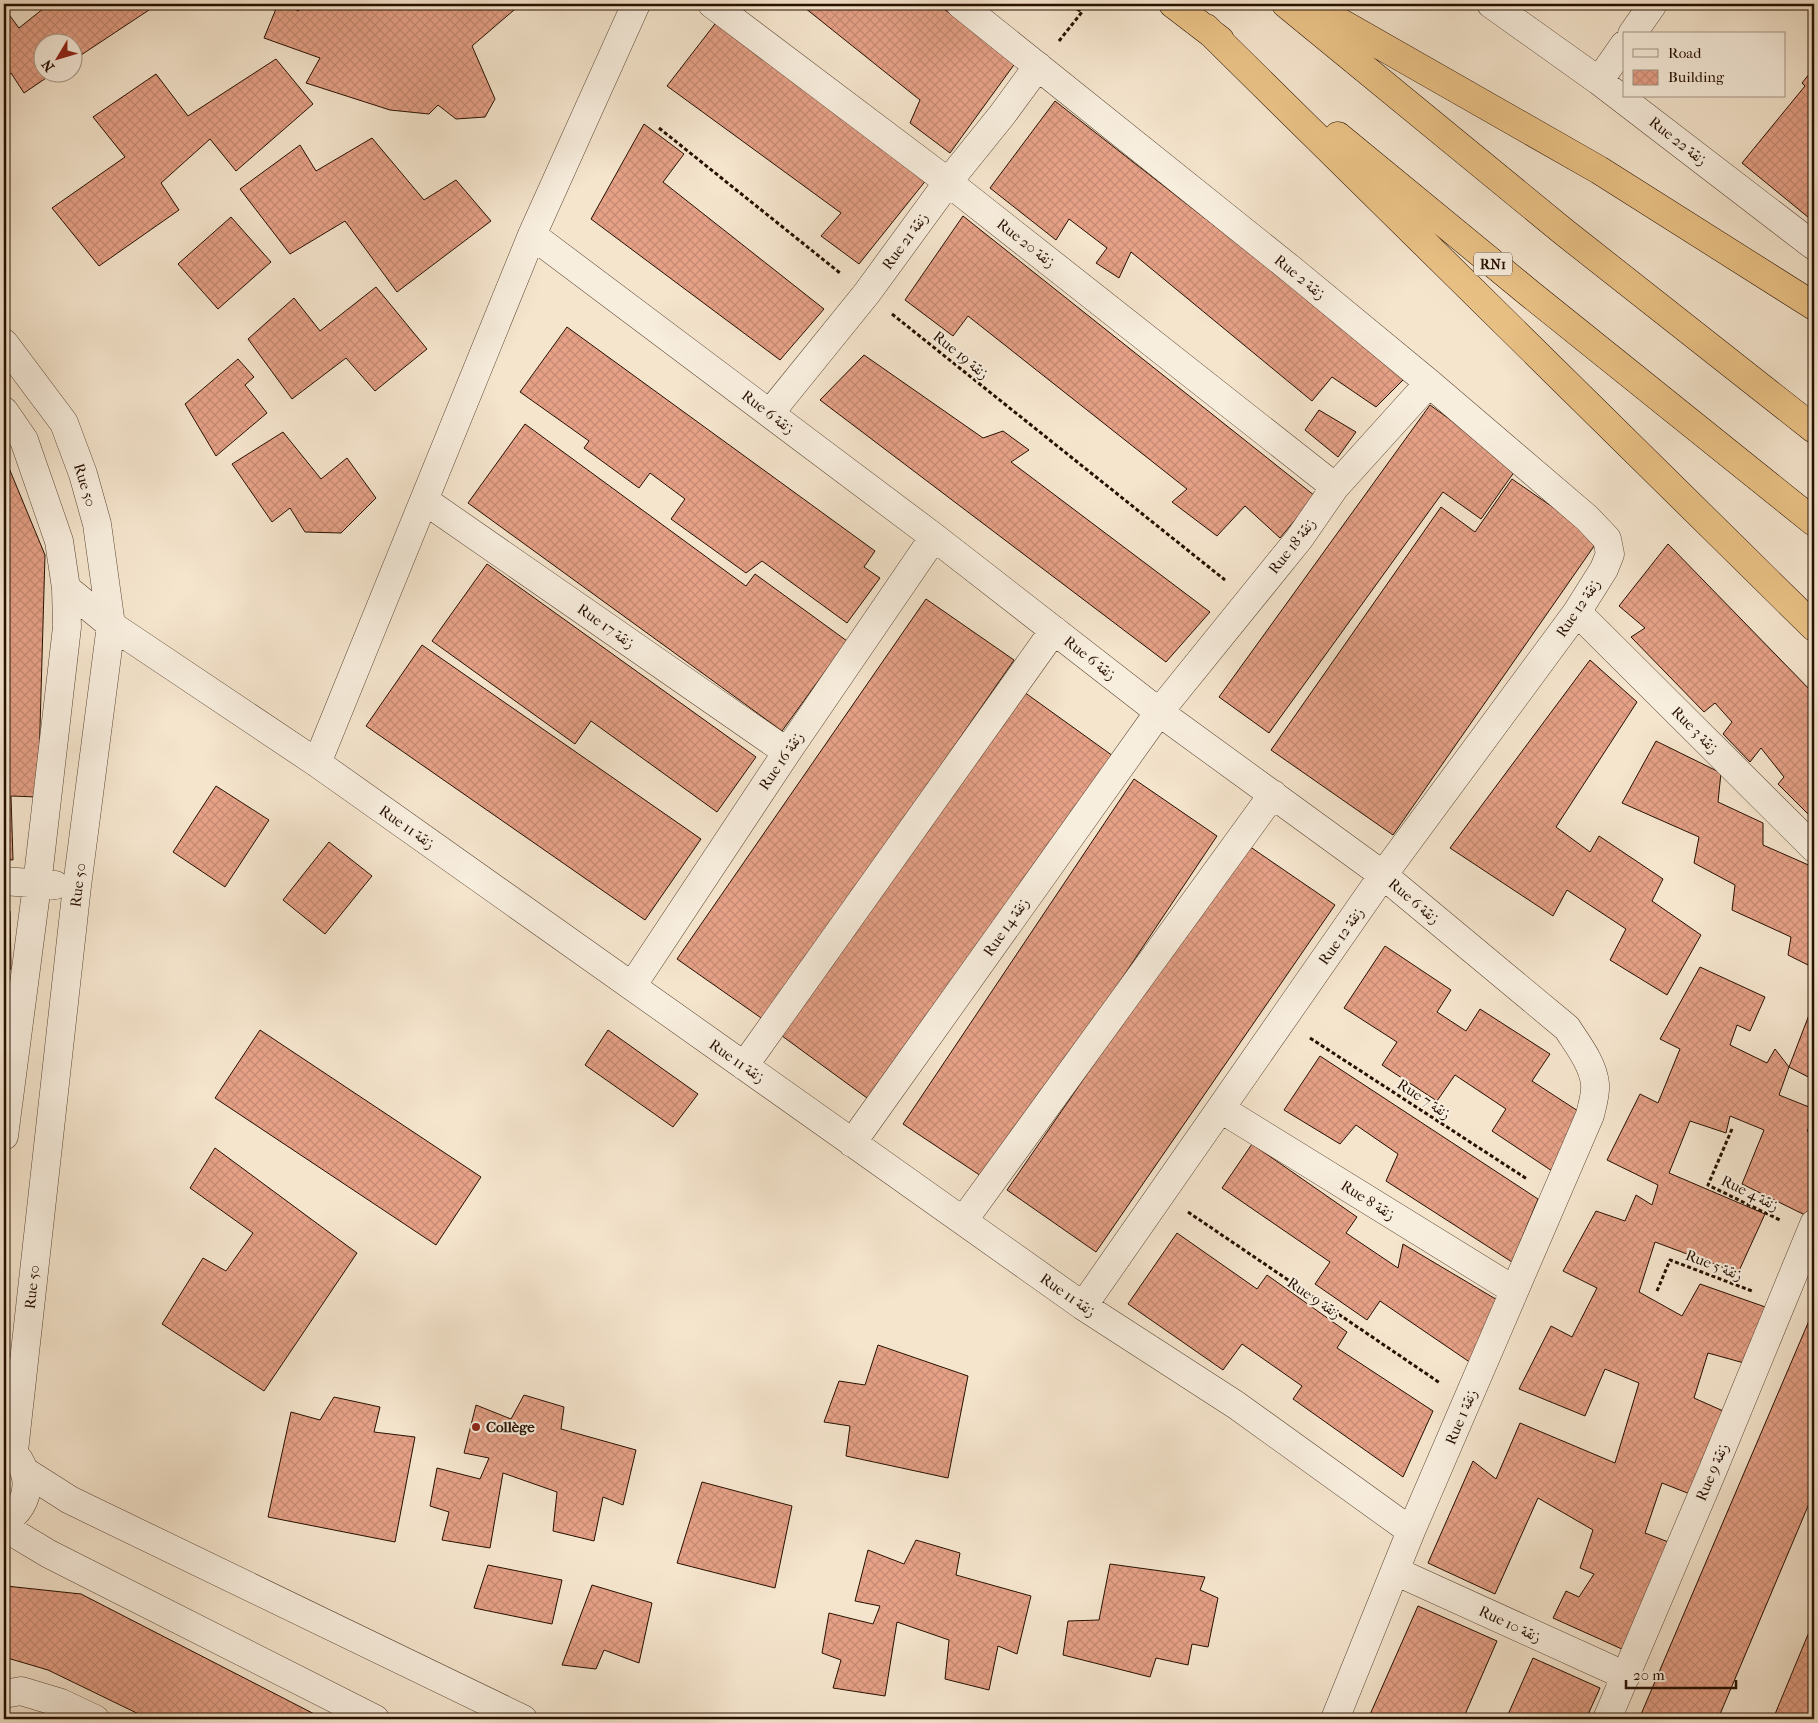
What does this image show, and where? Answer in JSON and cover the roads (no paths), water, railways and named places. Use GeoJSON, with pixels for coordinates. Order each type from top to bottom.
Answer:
{"type":"FeatureCollection","features":[{"type":"Feature","properties":{"kind":"highway","name":"RN1"},"geometry":{"type":"LineString","coordinates":[[1173,4],[1206,28],[1529,293],[1814,522]]}},
{"type":"Feature","properties":{"kind":"highway"},"geometry":{"type":"LineString","coordinates":[[1286,4],[1564,232],[1814,429]]}},
{"type":"Feature","properties":{"kind":"highway"},"geometry":{"type":"LineString","coordinates":[[1308,4],[1599,170],[1814,306]]}},
{"type":"Feature","properties":{"kind":"highway"},"geometry":{"type":"LineString","coordinates":[[1206,28],[1814,627]]}},
{"type":"Feature","properties":{"kind":"street"},"geometry":{"type":"LineString","coordinates":[[317,763],[532,236],[636,4]]}},
{"type":"Feature","properties":{"kind":"street","name":"Rue 20 زنقة"},"geometry":{"type":"LineString","coordinates":[[712,4],[948,182],[1335,487]]}},
{"type":"Feature","properties":{"kind":"street","name":"Rue 2 زنقة"},"geometry":{"type":"LineString","coordinates":[[960,4],[1292,270],[1587,518],[1607,538],[1610,554],[1604,569]]}},
{"type":"Feature","properties":{"kind":"street","name":"Rue 22 زنقة"},"geometry":{"type":"LineString","coordinates":[[1491,4],[1599,80],[1814,246]]}},
{"type":"Feature","properties":{"kind":"street"},"geometry":{"type":"LineString","coordinates":[[1633,32],[1653,4]]}},
{"type":"Feature","properties":{"kind":"street"},"geometry":{"type":"LineString","coordinates":[[1599,80],[1623,46]]}},
{"type":"Feature","properties":{"kind":"street","name":"Rue 21 زنقة"},"geometry":{"type":"LineString","coordinates":[[770,413],[867,294],[948,182],[1002,115],[1038,66]]}},
{"type":"Feature","properties":{"kind":"street","name":"Rue 6 زنقة"},"geometry":{"type":"LineString","coordinates":[[532,236],[934,537],[1159,712],[1383,875],[1567,1028],[1585,1057],[1595,1085],[1590,1115]]}},
{"type":"Feature","properties":{"kind":"street","name":"Rue 50"},"geometry":{"type":"LineString","coordinates":[[4,344],[64,423],[83,474],[97,524],[111,625],[77,886],[14,1456],[27,1488],[23,1503],[14,1516],[4,1525]]}},
{"type":"Feature","properties":{"kind":"street","name":"Rue 18 زنقة"},"geometry":{"type":"LineString","coordinates":[[1159,712],[1299,539],[1335,487],[1429,384]]}},
{"type":"Feature","properties":{"kind":"street"},"geometry":{"type":"LineString","coordinates":[[4,411],[24,440],[59,541],[66,588],[66,627],[37,885],[4,1136]]}},
{"type":"Feature","properties":{"kind":"street","name":"Rue 17 زنقة"},"geometry":{"type":"LineString","coordinates":[[424,500],[787,752]]}},
{"type":"Feature","properties":{"kind":"street","name":"Rue 16 زنقة"},"geometry":{"type":"LineString","coordinates":[[632,986],[787,752],[934,537]]}},
{"type":"Feature","properties":{"kind":"street","name":"Rue 12 زنقة"},"geometry":{"type":"LineString","coordinates":[[1082,1306],[1383,875],[1577,612],[1604,569]]}},
{"type":"Feature","properties":{"kind":"street","name":"Rue 11 زنقة"},"geometry":{"type":"LineString","coordinates":[[66,588],[111,625],[317,763],[1082,1306],[1236,1405],[1411,1531]]}},
{"type":"Feature","properties":{"kind":"street","name":"Rue 3 زنقة"},"geometry":{"type":"LineString","coordinates":[[1577,612],[1814,848]]}},
{"type":"Feature","properties":{"kind":"street"},"geometry":{"type":"LineString","coordinates":[[744,1066],[1054,630]]}},
{"type":"Feature","properties":{"kind":"street","name":"Rue 14 زنقة"},"geometry":{"type":"LineString","coordinates":[[852,1143],[1159,712]]}},
{"type":"Feature","properties":{"kind":"street"},"geometry":{"type":"LineString","coordinates":[[963,1221],[1273,794]]}},
{"type":"Feature","properties":{"kind":"street"},"geometry":{"type":"LineString","coordinates":[[4,881],[37,885],[77,886]]}},
{"type":"Feature","properties":{"kind":"street","name":"Rue 8 زنقة"},"geometry":{"type":"LineString","coordinates":[[1221,1109],[1514,1290]]}},
{"type":"Feature","properties":{"kind":"street","name":"Rue 1 زنقة"},"geometry":{"type":"LineString","coordinates":[[1335,1719],[1411,1531],[1590,1115]]}},
{"type":"Feature","properties":{"kind":"street","name":"Rue 9 زنقة"},"geometry":{"type":"LineString","coordinates":[[1606,1719],[1626,1676],[1812,1229]]}},
{"type":"Feature","properties":{"kind":"street"},"geometry":{"type":"LineString","coordinates":[[14,1456],[70,1500],[523,1719]]}},
{"type":"Feature","properties":{"kind":"street"},"geometry":{"type":"LineString","coordinates":[[4,1525],[49,1554],[375,1719]]}},
{"type":"Feature","properties":{"kind":"street","name":"Rue 10 زنقة"},"geometry":{"type":"LineString","coordinates":[[1395,1571],[1626,1676]]}},
{"type":"Feature","properties":{"kind":"street"},"geometry":{"type":"LineString","coordinates":[[4,1694],[21,1692],[61,1703],[95,1719]]}},
{"type":"Feature","properties":{"kind":"place","name":"Collège"},"geometry":{"type":"Point","coordinates":[476,1427]}}]}
